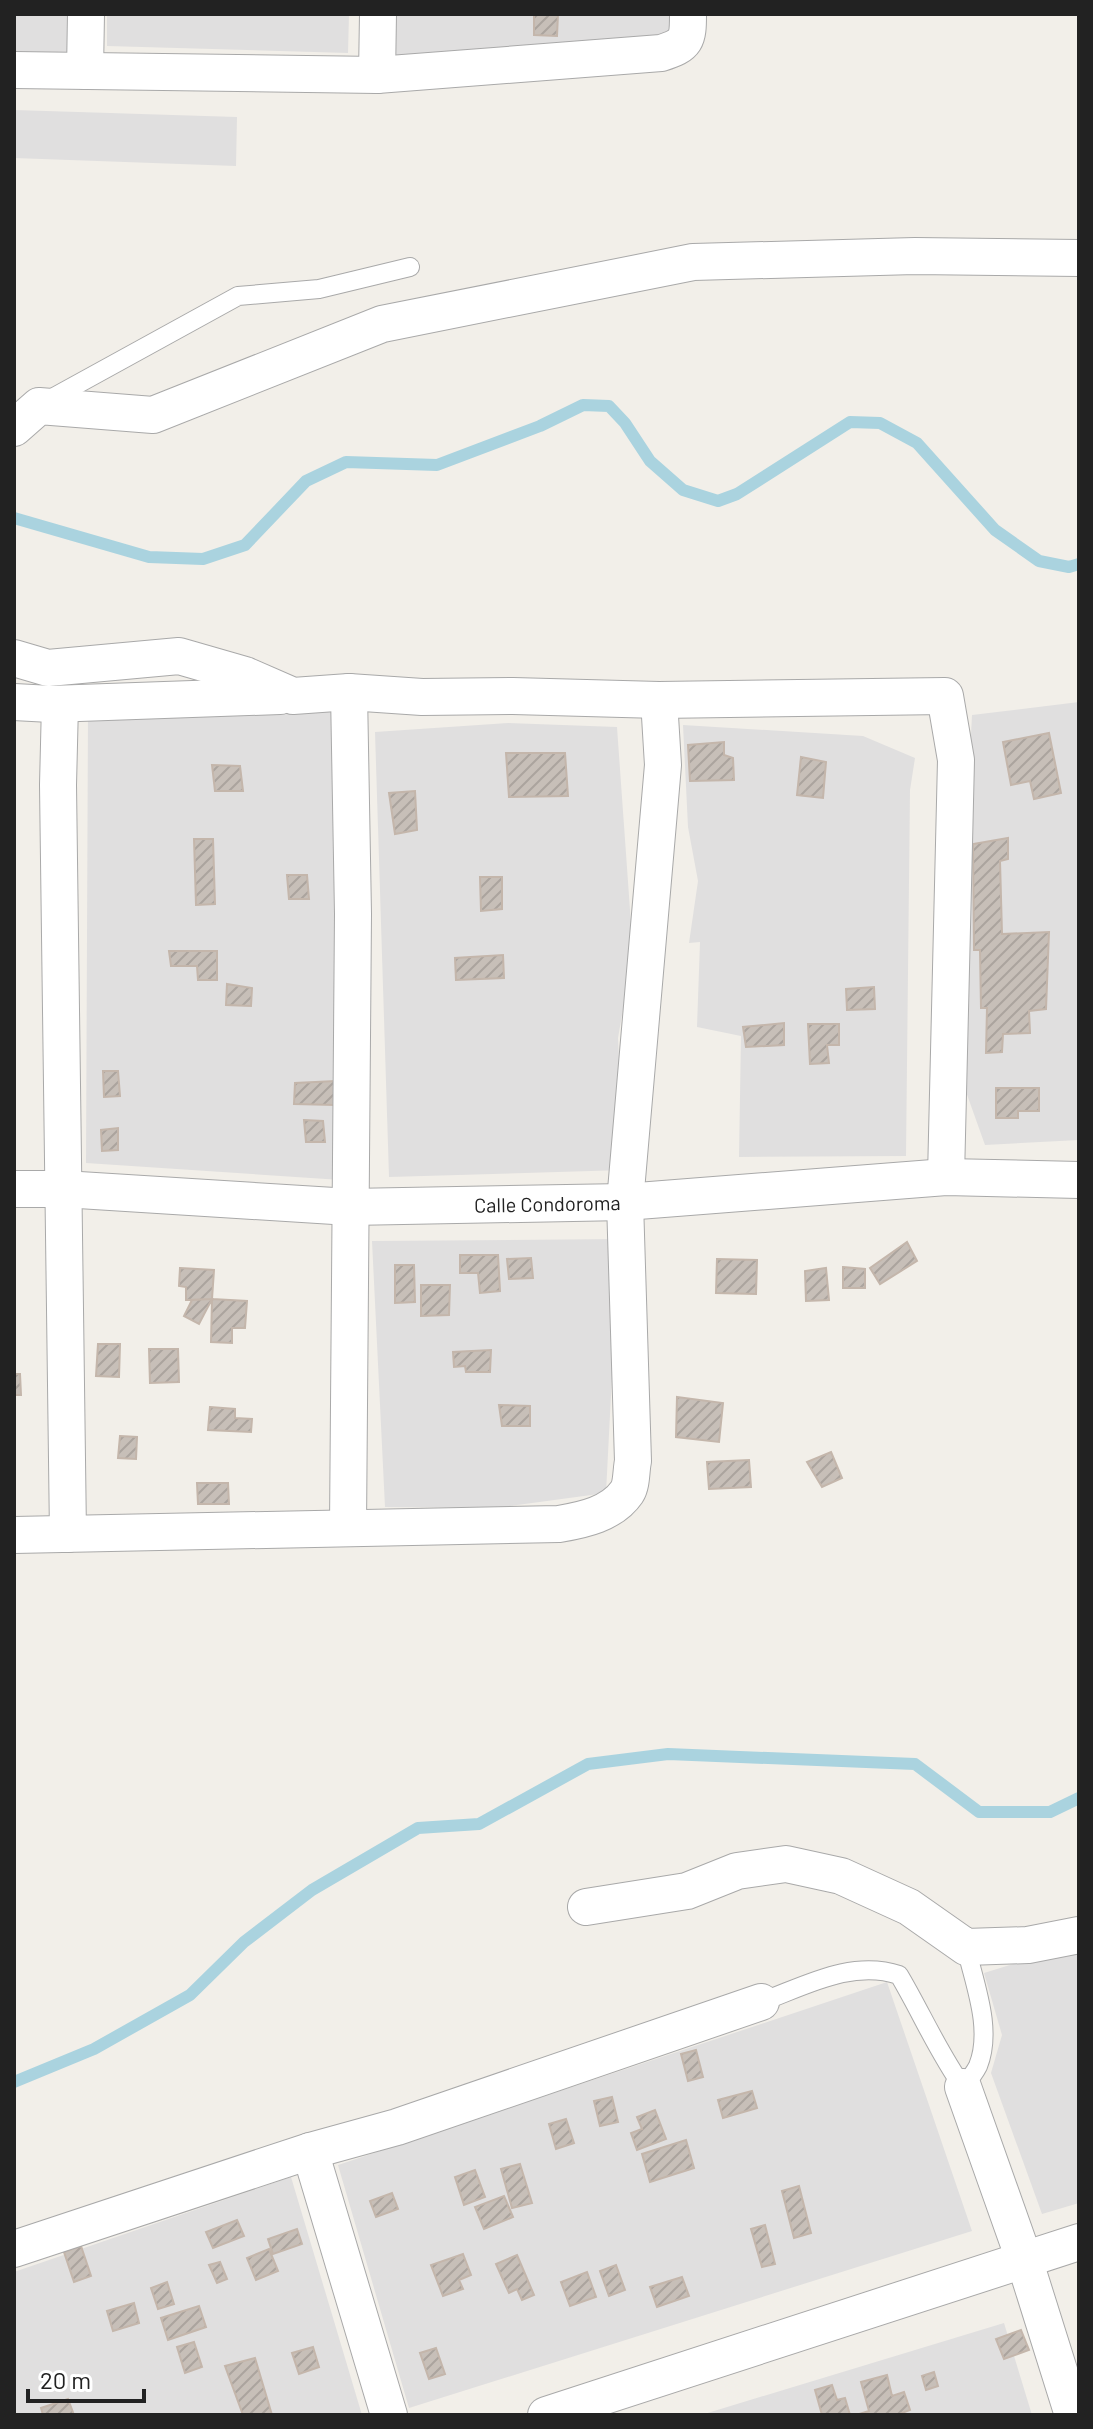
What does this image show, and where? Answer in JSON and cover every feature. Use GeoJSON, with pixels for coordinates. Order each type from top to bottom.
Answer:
{"type":"FeatureCollection","features":[{"type":"Feature","properties":{"kind":"street"},"geometry":{"type":"LineString","coordinates":[[85,71],[86,14]]}},
{"type":"Feature","properties":{"kind":"street"},"geometry":{"type":"LineString","coordinates":[[377,75],[378,14]]}},
{"type":"Feature","properties":{"kind":"street"},"geometry":{"type":"LineString","coordinates":[[14,70],[377,75],[661,53],[682,44],[688,37],[688,14]]}},
{"type":"Feature","properties":{"kind":"street"},"geometry":{"type":"LineString","coordinates":[[27,417],[153,415],[382,324],[693,262],[915,256],[1079,258]]}},
{"type":"Feature","properties":{"kind":"street"},"geometry":{"type":"LineString","coordinates":[[14,658],[48,668],[179,656],[245,675],[293,696]]}},
{"type":"Feature","properties":{"kind":"street"},"geometry":{"type":"LineString","coordinates":[[348,1528],[353,914],[349,692]]}},
{"type":"Feature","properties":{"kind":"street"},"geometry":{"type":"LineString","coordinates":[[14,702],[60,704],[349,692],[422,697],[659,700],[945,696],[956,760],[946,1177]]}},
{"type":"Feature","properties":{"kind":"street"},"geometry":{"type":"LineString","coordinates":[[14,1535],[559,1524],[585,1519],[611,1507],[628,1490],[633,1461],[625,1202],[663,765],[659,700]]}},
{"type":"Feature","properties":{"kind":"street"},"geometry":{"type":"LineString","coordinates":[[60,704],[58,785],[68,1534]]}},
{"type":"Feature","properties":{"kind":"street","name":"Calle Condoroma"},"geometry":{"type":"LineString","coordinates":[[14,1189],[63,1189],[350,1207],[625,1202],[946,1177],[1079,1180]]}},
{"type":"Feature","properties":{"kind":"street"},"geometry":{"type":"LineString","coordinates":[[586,1907],[687,1891],[737,1871],[786,1864],[841,1876],[909,1907],[966,1947],[1028,1945],[1079,1935]]}},
{"type":"Feature","properties":{"kind":"street"},"geometry":{"type":"LineString","coordinates":[[14,2249],[310,2151],[397,2127],[761,2002]]}},
{"type":"Feature","properties":{"kind":"street"},"geometry":{"type":"LineString","coordinates":[[963,2087],[1024,2259],[1073,2415]]}},
{"type":"Feature","properties":{"kind":"street"},"geometry":{"type":"LineString","coordinates":[[310,2151],[389,2415]]}},
{"type":"Feature","properties":{"kind":"street"},"geometry":{"type":"LineString","coordinates":[[546,2415],[1079,2242]]}},
{"type":"Feature","properties":{"kind":"lane"},"geometry":{"type":"LineString","coordinates":[[27,417],[238,296],[319,289],[410,267]]}},
{"type":"Feature","properties":{"kind":"lane"},"geometry":{"type":"LineString","coordinates":[[761,2002],[844,1971],[879,1968],[899,1975],[920,2010],[942,2058],[963,2087],[977,2068],[983,2025],[966,1947]]}},
{"type":"Feature","properties":{"kind":"shaded area"},"geometry":{"type":"Polygon","coordinates":[[[14,14],[84,14],[85,71],[14,56],[14,14]]]}},
{"type":"Feature","properties":{"kind":"shaded area"},"geometry":{"type":"Polygon","coordinates":[[[107,14],[349,14],[348,53],[107,46],[107,14]]]}},
{"type":"Feature","properties":{"kind":"shaded area"},"geometry":{"type":"Polygon","coordinates":[[[394,14],[687,14],[688,37],[391,56],[394,14]]]}},
{"type":"Feature","properties":{"kind":"shaded area"},"geometry":{"type":"Polygon","coordinates":[[[14,110],[237,117],[236,166],[14,158],[14,110]]]}},
{"type":"Feature","properties":{"kind":"shaded area"},"geometry":{"type":"Polygon","coordinates":[[[342,699],[341,1180],[86,1163],[88,712],[342,699]]]}},
{"type":"Feature","properties":{"kind":"shaded area"},"geometry":{"type":"Polygon","coordinates":[[[1079,702],[1079,1140],[985,1145],[965,1089],[963,892],[972,715],[1079,702]]]}},
{"type":"Feature","properties":{"kind":"shaded area"},"geometry":{"type":"Polygon","coordinates":[[[508,723],[617,727],[633,952],[618,1038],[624,1170],[389,1177],[375,732],[508,723]]]}},
{"type":"Feature","properties":{"kind":"shaded area"},"geometry":{"type":"Polygon","coordinates":[[[683,725],[863,736],[915,758],[910,790],[906,1156],[739,1157],[741,1036],[697,1027],[700,942],[689,943],[698,881],[688,827],[683,725]]]}},
{"type":"Feature","properties":{"kind":"shaded area"},"geometry":{"type":"Polygon","coordinates":[[[619,1239],[606,1493],[495,1508],[385,1507],[372,1241],[619,1239]]]}},
{"type":"Feature","properties":{"kind":"shaded area"},"geometry":{"type":"Polygon","coordinates":[[[1079,1944],[1079,2203],[1042,2214],[991,2073],[1002,2035],[984,1973],[1079,1944]]]}},
{"type":"Feature","properties":{"kind":"shaded area"},"geometry":{"type":"Polygon","coordinates":[[[887,1982],[972,2231],[409,2408],[338,2165],[887,1982]]]}},
{"type":"Feature","properties":{"kind":"shaded area"},"geometry":{"type":"Polygon","coordinates":[[[291,2177],[362,2415],[14,2415],[14,2272],[291,2177]]]}},
{"type":"Feature","properties":{"kind":"shaded area"},"geometry":{"type":"Polygon","coordinates":[[[1004,2323],[1032,2415],[701,2415],[1004,2323]]]}},
{"type":"Feature","properties":{"kind":"building"},"geometry":{"type":"Polygon","coordinates":[[[534,14],[558,14],[557,36],[534,35],[534,14]]]}},
{"type":"Feature","properties":{"kind":"building"},"geometry":{"type":"Polygon","coordinates":[[[1049,733],[1061,793],[1034,799],[1030,781],[1011,785],[1003,742],[1049,733]]]}},
{"type":"Feature","properties":{"kind":"building"},"geometry":{"type":"Polygon","coordinates":[[[724,742],[724,755],[733,758],[734,780],[690,781],[688,745],[724,742]]]}},
{"type":"Feature","properties":{"kind":"building"},"geometry":{"type":"Polygon","coordinates":[[[506,753],[565,753],[568,796],[509,797],[506,753]]]}},
{"type":"Feature","properties":{"kind":"building"},"geometry":{"type":"Polygon","coordinates":[[[801,757],[826,762],[823,798],[797,795],[801,757]]]}},
{"type":"Feature","properties":{"kind":"building"},"geometry":{"type":"Polygon","coordinates":[[[212,765],[240,766],[243,791],[215,791],[212,765]]]}},
{"type":"Feature","properties":{"kind":"building"},"geometry":{"type":"Polygon","coordinates":[[[415,791],[417,830],[395,834],[389,793],[415,791]]]}},
{"type":"Feature","properties":{"kind":"building"},"geometry":{"type":"Polygon","coordinates":[[[1008,838],[1008,859],[1000,861],[1002,934],[1049,932],[1046,1009],[1029,1011],[1030,1033],[1003,1034],[1002,1052],[986,1053],[987,1008],[981,1008],[980,950],[974,950],[973,844],[1008,838]]]}},
{"type":"Feature","properties":{"kind":"building"},"geometry":{"type":"Polygon","coordinates":[[[194,839],[213,839],[215,904],[196,905],[194,839]]]}},
{"type":"Feature","properties":{"kind":"building"},"geometry":{"type":"Polygon","coordinates":[[[287,875],[307,875],[309,899],[289,899],[287,875]]]}},
{"type":"Feature","properties":{"kind":"building"},"geometry":{"type":"Polygon","coordinates":[[[480,877],[502,877],[502,909],[481,911],[480,877]]]}},
{"type":"Feature","properties":{"kind":"building"},"geometry":{"type":"Polygon","coordinates":[[[169,951],[217,951],[217,980],[198,980],[197,966],[171,966],[169,951]]]}},
{"type":"Feature","properties":{"kind":"building"},"geometry":{"type":"Polygon","coordinates":[[[503,955],[504,978],[456,980],[455,958],[503,955]]]}},
{"type":"Feature","properties":{"kind":"building"},"geometry":{"type":"Polygon","coordinates":[[[227,984],[252,988],[251,1006],[226,1005],[227,984]]]}},
{"type":"Feature","properties":{"kind":"building"},"geometry":{"type":"Polygon","coordinates":[[[874,987],[875,1009],[847,1010],[846,989],[874,987]]]}},
{"type":"Feature","properties":{"kind":"building"},"geometry":{"type":"Polygon","coordinates":[[[784,1023],[784,1045],[746,1047],[743,1027],[784,1023]]]}},
{"type":"Feature","properties":{"kind":"building"},"geometry":{"type":"Polygon","coordinates":[[[808,1024],[839,1024],[839,1045],[827,1045],[829,1063],[810,1064],[808,1024]]]}},
{"type":"Feature","properties":{"kind":"building"},"geometry":{"type":"Polygon","coordinates":[[[103,1071],[118,1071],[120,1096],[104,1097],[103,1071]]]}},
{"type":"Feature","properties":{"kind":"building"},"geometry":{"type":"Polygon","coordinates":[[[335,1081],[335,1105],[294,1104],[295,1083],[335,1081]]]}},
{"type":"Feature","properties":{"kind":"building"},"geometry":{"type":"Polygon","coordinates":[[[996,1088],[1039,1088],[1039,1111],[1018,1111],[1018,1118],[996,1118],[996,1088]]]}},
{"type":"Feature","properties":{"kind":"building"},"geometry":{"type":"Polygon","coordinates":[[[304,1120],[323,1121],[325,1142],[306,1142],[304,1120]]]}},
{"type":"Feature","properties":{"kind":"building"},"geometry":{"type":"Polygon","coordinates":[[[118,1128],[118,1150],[102,1151],[101,1130],[118,1128]]]}},
{"type":"Feature","properties":{"kind":"building"},"geometry":{"type":"Polygon","coordinates":[[[907,1242],[917,1261],[880,1284],[870,1268],[907,1242]]]}},
{"type":"Feature","properties":{"kind":"building"},"geometry":{"type":"Polygon","coordinates":[[[460,1255],[498,1255],[500,1291],[480,1293],[478,1273],[460,1273],[460,1255]]]}},
{"type":"Feature","properties":{"kind":"building"},"geometry":{"type":"Polygon","coordinates":[[[531,1258],[533,1278],[509,1279],[507,1259],[531,1258]]]}},
{"type":"Feature","properties":{"kind":"building"},"geometry":{"type":"Polygon","coordinates":[[[717,1259],[757,1260],[756,1294],[716,1293],[717,1259]]]}},
{"type":"Feature","properties":{"kind":"building"},"geometry":{"type":"Polygon","coordinates":[[[395,1265],[414,1265],[415,1302],[395,1303],[395,1265]]]}},
{"type":"Feature","properties":{"kind":"building"},"geometry":{"type":"Polygon","coordinates":[[[843,1267],[865,1269],[865,1288],[843,1288],[843,1267]]]}},
{"type":"Feature","properties":{"kind":"building"},"geometry":{"type":"Polygon","coordinates":[[[180,1268],[214,1270],[212,1299],[186,1300],[186,1287],[179,1286],[180,1268]]]}},
{"type":"Feature","properties":{"kind":"building"},"geometry":{"type":"Polygon","coordinates":[[[826,1268],[829,1300],[806,1301],[805,1271],[826,1268]]]}},
{"type":"Feature","properties":{"kind":"building"},"geometry":{"type":"Polygon","coordinates":[[[421,1285],[450,1285],[449,1315],[421,1316],[421,1285]]]}},
{"type":"Feature","properties":{"kind":"building"},"geometry":{"type":"Polygon","coordinates":[[[212,1299],[247,1301],[245,1328],[232,1328],[232,1343],[211,1342],[212,1299]]]}},
{"type":"Feature","properties":{"kind":"building"},"geometry":{"type":"Polygon","coordinates":[[[212,1299],[199,1324],[184,1316],[192,1300],[212,1299]]]}},
{"type":"Feature","properties":{"kind":"building"},"geometry":{"type":"Polygon","coordinates":[[[98,1344],[120,1344],[119,1377],[96,1376],[98,1344]]]}},
{"type":"Feature","properties":{"kind":"building"},"geometry":{"type":"Polygon","coordinates":[[[149,1349],[178,1349],[179,1382],[150,1383],[149,1349]]]}},
{"type":"Feature","properties":{"kind":"building"},"geometry":{"type":"Polygon","coordinates":[[[491,1350],[490,1372],[466,1372],[465,1366],[454,1367],[453,1352],[491,1350]]]}},
{"type":"Feature","properties":{"kind":"building"},"geometry":{"type":"Polygon","coordinates":[[[14,1374],[20,1374],[21,1395],[14,1395],[14,1374]]]}},
{"type":"Feature","properties":{"kind":"building"},"geometry":{"type":"Polygon","coordinates":[[[677,1397],[723,1403],[719,1442],[676,1437],[677,1397]]]}},
{"type":"Feature","properties":{"kind":"building"},"geometry":{"type":"Polygon","coordinates":[[[499,1405],[530,1406],[530,1426],[502,1426],[499,1405]]]}},
{"type":"Feature","properties":{"kind":"building"},"geometry":{"type":"Polygon","coordinates":[[[210,1407],[235,1409],[235,1418],[252,1419],[251,1432],[208,1430],[210,1407]]]}},
{"type":"Feature","properties":{"kind":"building"},"geometry":{"type":"Polygon","coordinates":[[[120,1436],[137,1437],[136,1459],[118,1458],[120,1436]]]}},
{"type":"Feature","properties":{"kind":"building"},"geometry":{"type":"Polygon","coordinates":[[[831,1452],[842,1478],[822,1487],[807,1462],[831,1452]]]}},
{"type":"Feature","properties":{"kind":"building"},"geometry":{"type":"Polygon","coordinates":[[[749,1460],[751,1487],[709,1489],[707,1462],[749,1460]]]}},
{"type":"Feature","properties":{"kind":"building"},"geometry":{"type":"Polygon","coordinates":[[[197,1483],[228,1483],[229,1504],[198,1504],[197,1483]]]}},
{"type":"Feature","properties":{"kind":"building"},"geometry":{"type":"Polygon","coordinates":[[[696,2050],[703,2077],[688,2081],[681,2054],[696,2050]]]}},
{"type":"Feature","properties":{"kind":"building"},"geometry":{"type":"Polygon","coordinates":[[[752,2091],[757,2108],[723,2118],[718,2100],[752,2091]]]}},
{"type":"Feature","properties":{"kind":"building"},"geometry":{"type":"Polygon","coordinates":[[[612,2097],[618,2122],[600,2126],[594,2101],[612,2097]]]}},
{"type":"Feature","properties":{"kind":"building"},"geometry":{"type":"Polygon","coordinates":[[[655,2110],[666,2139],[637,2150],[631,2133],[642,2129],[637,2117],[655,2110]]]}},
{"type":"Feature","properties":{"kind":"building"},"geometry":{"type":"Polygon","coordinates":[[[566,2119],[574,2143],[556,2149],[549,2124],[566,2119]]]}},
{"type":"Feature","properties":{"kind":"building"},"geometry":{"type":"Polygon","coordinates":[[[686,2140],[694,2168],[650,2182],[642,2154],[686,2140]]]}},
{"type":"Feature","properties":{"kind":"building"},"geometry":{"type":"Polygon","coordinates":[[[520,2164],[532,2203],[512,2208],[501,2169],[520,2164]]]}},
{"type":"Feature","properties":{"kind":"building"},"geometry":{"type":"Polygon","coordinates":[[[475,2170],[485,2197],[464,2205],[455,2177],[475,2170]]]}},
{"type":"Feature","properties":{"kind":"building"},"geometry":{"type":"Polygon","coordinates":[[[799,2186],[811,2233],[794,2238],[782,2191],[799,2186]]]}},
{"type":"Feature","properties":{"kind":"building"},"geometry":{"type":"Polygon","coordinates":[[[392,2193],[398,2209],[376,2217],[370,2201],[392,2193]]]}},
{"type":"Feature","properties":{"kind":"building"},"geometry":{"type":"Polygon","coordinates":[[[504,2196],[513,2217],[484,2229],[475,2207],[504,2196]]]}},
{"type":"Feature","properties":{"kind":"building"},"geometry":{"type":"Polygon","coordinates":[[[237,2220],[244,2236],[213,2248],[206,2232],[237,2220]]]}},
{"type":"Feature","properties":{"kind":"building"},"geometry":{"type":"Polygon","coordinates":[[[765,2225],[775,2264],[762,2267],[751,2229],[765,2225]]]}},
{"type":"Feature","properties":{"kind":"building"},"geometry":{"type":"Polygon","coordinates":[[[297,2229],[302,2244],[273,2254],[268,2239],[297,2229]]]}},
{"type":"Feature","properties":{"kind":"building"},"geometry":{"type":"Polygon","coordinates":[[[81,2246],[91,2276],[74,2282],[64,2252],[81,2246]]]}},
{"type":"Feature","properties":{"kind":"building"},"geometry":{"type":"Polygon","coordinates":[[[269,2249],[278,2271],[256,2280],[247,2258],[269,2249]]]}},
{"type":"Feature","properties":{"kind":"building"},"geometry":{"type":"Polygon","coordinates":[[[463,2254],[471,2275],[459,2280],[463,2289],[443,2296],[431,2265],[463,2254]]]}},
{"type":"Feature","properties":{"kind":"building"},"geometry":{"type":"Polygon","coordinates":[[[517,2255],[534,2295],[522,2300],[517,2289],[509,2293],[496,2264],[517,2255]]]}},
{"type":"Feature","properties":{"kind":"building"},"geometry":{"type":"Polygon","coordinates":[[[220,2262],[227,2279],[217,2283],[209,2265],[220,2262]]]}},
{"type":"Feature","properties":{"kind":"building"},"geometry":{"type":"Polygon","coordinates":[[[616,2265],[625,2290],[609,2296],[600,2271],[616,2265]]]}},
{"type":"Feature","properties":{"kind":"building"},"geometry":{"type":"Polygon","coordinates":[[[587,2272],[596,2297],[570,2306],[561,2282],[587,2272]]]}},
{"type":"Feature","properties":{"kind":"building"},"geometry":{"type":"Polygon","coordinates":[[[682,2277],[689,2296],[657,2307],[650,2287],[682,2277]]]}},
{"type":"Feature","properties":{"kind":"building"},"geometry":{"type":"Polygon","coordinates":[[[167,2282],[174,2304],[158,2309],[151,2288],[167,2282]]]}},
{"type":"Feature","properties":{"kind":"building"},"geometry":{"type":"Polygon","coordinates":[[[134,2303],[139,2323],[113,2331],[107,2311],[134,2303]]]}},
{"type":"Feature","properties":{"kind":"building"},"geometry":{"type":"Polygon","coordinates":[[[199,2306],[206,2327],[168,2340],[161,2318],[199,2306]]]}},
{"type":"Feature","properties":{"kind":"building"},"geometry":{"type":"Polygon","coordinates":[[[1021,2330],[1029,2350],[1004,2359],[996,2339],[1021,2330]]]}},
{"type":"Feature","properties":{"kind":"building"},"geometry":{"type":"Polygon","coordinates":[[[194,2342],[202,2367],[185,2373],[177,2347],[194,2342]]]}},
{"type":"Feature","properties":{"kind":"building"},"geometry":{"type":"Polygon","coordinates":[[[313,2347],[319,2367],[299,2374],[292,2353],[313,2347]]]}},
{"type":"Feature","properties":{"kind":"building"},"geometry":{"type":"Polygon","coordinates":[[[436,2348],[445,2374],[429,2379],[420,2353],[436,2348]]]}},
{"type":"Feature","properties":{"kind":"building"},"geometry":{"type":"Polygon","coordinates":[[[255,2358],[272,2415],[243,2415],[225,2366],[255,2358]]]}},
{"type":"Feature","properties":{"kind":"building"},"geometry":{"type":"Polygon","coordinates":[[[934,2372],[938,2386],[926,2390],[922,2376],[934,2372]]]}},
{"type":"Feature","properties":{"kind":"building"},"geometry":{"type":"Polygon","coordinates":[[[887,2375],[892,2396],[904,2392],[910,2410],[897,2415],[856,2415],[869,2411],[861,2382],[887,2375]]]}},
{"type":"Feature","properties":{"kind":"building"},"geometry":{"type":"Polygon","coordinates":[[[832,2385],[837,2400],[845,2398],[850,2415],[822,2415],[815,2390],[832,2385]]]}},
{"type":"Feature","properties":{"kind":"building"},"geometry":{"type":"Polygon","coordinates":[[[68,2399],[74,2415],[43,2415],[41,2408],[68,2399]]]}},
{"type":"Feature","properties":{"kind":"waterway"},"geometry":{"type":"LineString","coordinates":[[14,518],[149,557],[203,559],[245,545],[306,481],[346,462],[437,465],[540,426],[583,405],[609,406],[625,423],[650,461],[683,490],[718,501],[737,494],[850,422],[880,423],[917,443],[995,530],[1039,561],[1069,567],[1079,564]]}},
{"type":"Feature","properties":{"kind":"waterway"},"geometry":{"type":"LineString","coordinates":[[14,2082],[94,2049],[190,1995],[244,1942],[312,1890],[418,1828],[479,1824],[588,1764],[668,1754],[915,1764],[979,1812],[1050,1812],[1079,1798]]}}]}
